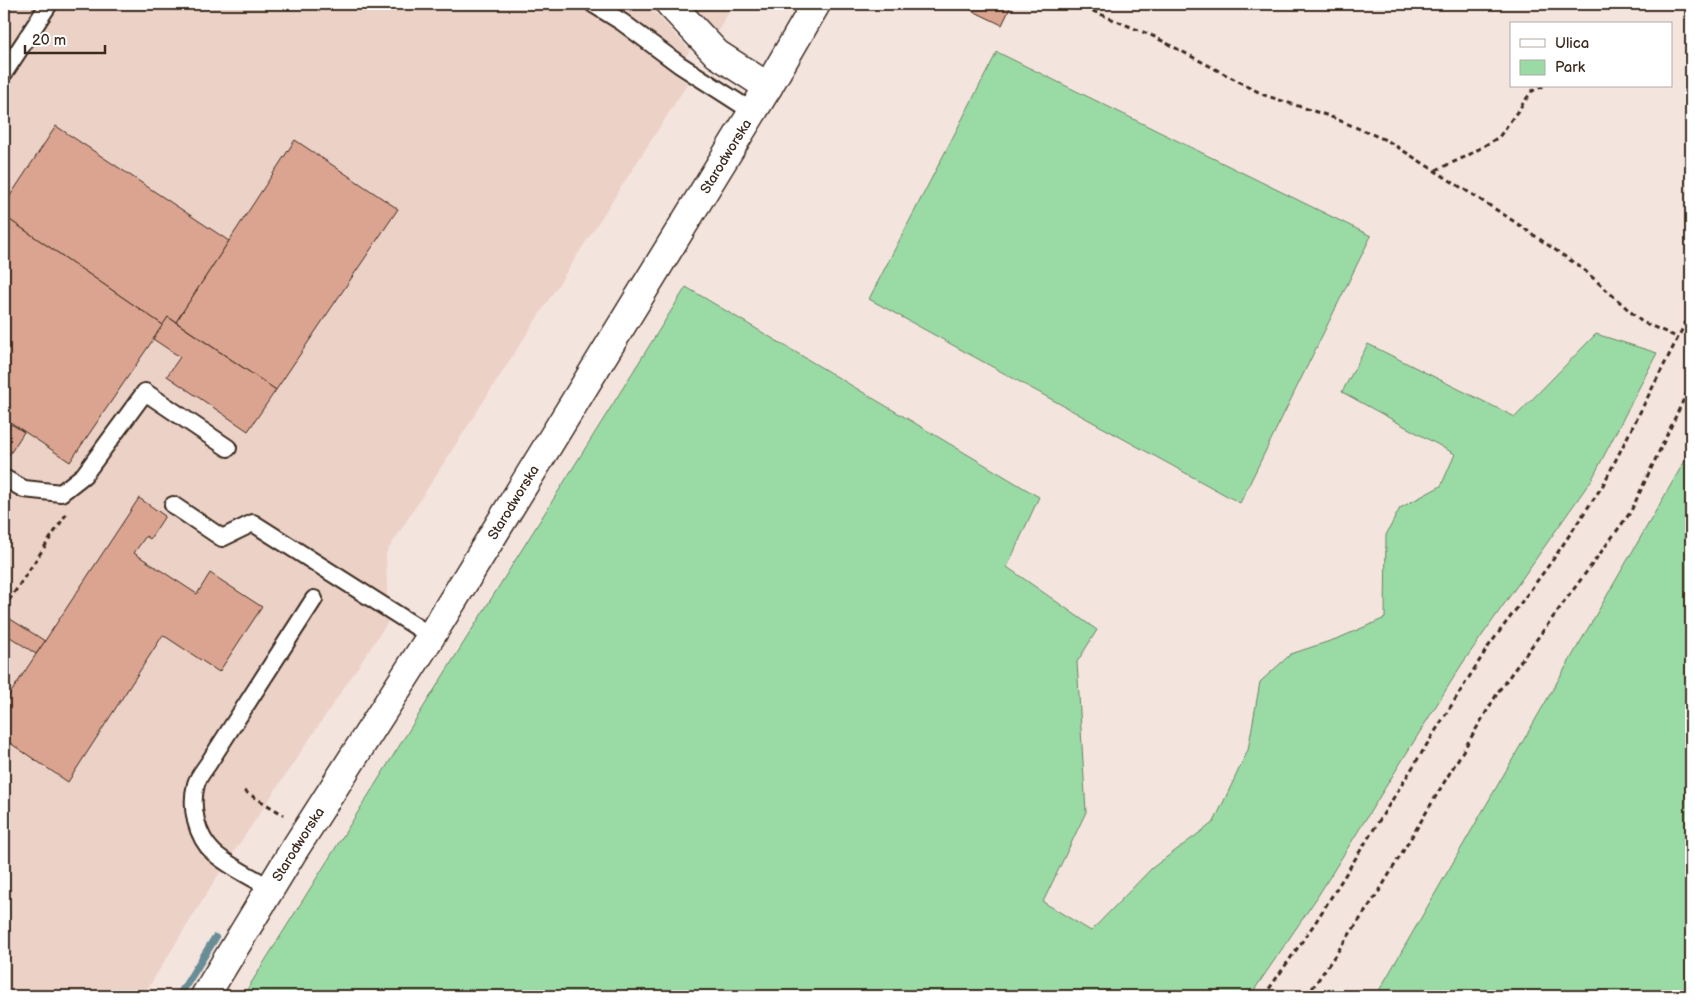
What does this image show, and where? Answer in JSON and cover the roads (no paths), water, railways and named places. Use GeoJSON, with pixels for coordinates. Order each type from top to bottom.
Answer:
{"type":"FeatureCollection","features":[{"type":"Feature","properties":{"kind":"street"},"geometry":{"type":"LineString","coordinates":[[670,4],[716,54],[768,88]]}},
{"type":"Feature","properties":{"kind":"street","name":"Starodworska"},"geometry":{"type":"LineString","coordinates":[[205,996],[270,888],[431,636],[768,88],[816,4]]}},
{"type":"Feature","properties":{"kind":"lane"},"geometry":{"type":"LineString","coordinates":[[4,73],[49,4]]}},
{"type":"Feature","properties":{"kind":"lane"},"geometry":{"type":"LineString","coordinates":[[593,4],[622,22],[680,65],[753,112]]}},
{"type":"Feature","properties":{"kind":"lane"},"geometry":{"type":"LineString","coordinates":[[4,478],[24,489],[60,493],[84,475],[145,392],[228,448]]}},
{"type":"Feature","properties":{"kind":"lane"},"geometry":{"type":"LineString","coordinates":[[173,505],[222,538],[253,522],[431,636]]}},
{"type":"Feature","properties":{"kind":"lane"},"geometry":{"type":"LineString","coordinates":[[270,888],[214,852],[203,838],[197,824],[193,805],[197,783],[208,764],[314,599]]}},
{"type":"Feature","properties":{"kind":"waterway"},"geometry":{"type":"LineString","coordinates":[[179,996],[215,938]]}}]}
